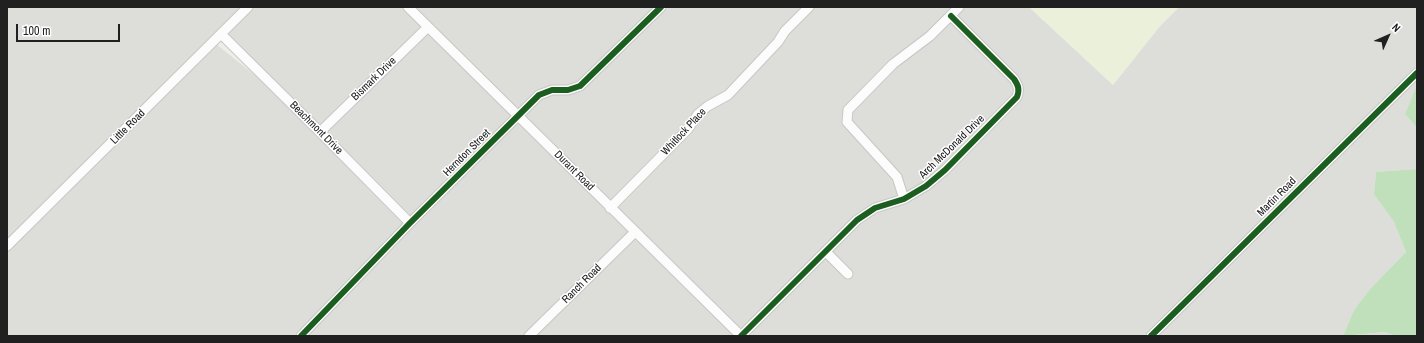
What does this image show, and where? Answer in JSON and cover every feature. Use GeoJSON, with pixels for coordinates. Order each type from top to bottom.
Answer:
{"type":"FeatureCollection","features":[{"type":"Feature","properties":{"kind":"street","name":"Little Road"},"geometry":{"type":"LineString","coordinates":[[7,246],[248,7]]}},
{"type":"Feature","properties":{"kind":"street","name":"Durant Road"},"geometry":{"type":"LineString","coordinates":[[408,7],[741,336]]}},
{"type":"Feature","properties":{"kind":"street","name":"Herndon Street"},"geometry":{"type":"LineString","coordinates":[[301,336],[410,223],[539,96],[552,90],[568,90],[580,86],[661,7]]}},
{"type":"Feature","properties":{"kind":"street","name":"Whitlock Place"},"geometry":{"type":"LineString","coordinates":[[610,208],[688,129],[698,114],[708,106],[728,95],[778,42],[785,31],[809,7]]}},
{"type":"Feature","properties":{"kind":"street"},"geometry":{"type":"LineString","coordinates":[[904,199],[897,177],[847,122],[848,110],[893,64],[930,36],[960,7]]}},
{"type":"Feature","properties":{"kind":"street","name":"Arch McDonald Drive"},"geometry":{"type":"LineString","coordinates":[[741,336],[857,220],[875,208],[904,199],[926,186],[945,170],[1014,102],[1019,93],[1018,86],[1014,79],[951,16]]}},
{"type":"Feature","properties":{"kind":"street","name":"Bismark Drive"},"geometry":{"type":"LineString","coordinates":[[320,132],[428,27]]}},
{"type":"Feature","properties":{"kind":"street","name":"Beachmont Drive"},"geometry":{"type":"LineString","coordinates":[[221,34],[410,223]]}},
{"type":"Feature","properties":{"kind":"street","name":"Martin Road"},"geometry":{"type":"LineString","coordinates":[[1151,336],[1417,73]]}},
{"type":"Feature","properties":{"kind":"street","name":"Ranch Road"},"geometry":{"type":"LineString","coordinates":[[529,336],[635,232]]}},
{"type":"Feature","properties":{"kind":"street"},"geometry":{"type":"LineString","coordinates":[[826,252],[848,274]]}},
{"type":"Feature","properties":{"kind":"shaded area"},"geometry":{"type":"Polygon","coordinates":[[[7,7],[243,7],[7,241],[7,7]]]}},
{"type":"Feature","properties":{"kind":"shaded area"},"geometry":{"type":"Polygon","coordinates":[[[253,7],[402,7],[422,28],[321,126],[226,34],[253,7]]]}},
{"type":"Feature","properties":{"kind":"shaded area"},"geometry":{"type":"Polygon","coordinates":[[[413,7],[656,7],[578,83],[568,87],[552,86],[519,110],[413,7]]]}},
{"type":"Feature","properties":{"kind":"shaded area"},"geometry":{"type":"Polygon","coordinates":[[[666,7],[804,7],[726,92],[685,126],[611,202],[524,115],[541,99],[589,83],[666,7]]]}},
{"type":"Feature","properties":{"kind":"shaded area"},"geometry":{"type":"Polygon","coordinates":[[[814,7],[954,7],[844,111],[893,179],[899,196],[874,205],[741,330],[616,207],[701,116],[814,7]]]}},
{"type":"Feature","properties":{"kind":"shaded area"},"geometry":{"type":"Polygon","coordinates":[[[965,7],[1029,7],[1113,85],[1160,26],[1179,7],[1417,7],[1417,68],[1146,336],[747,336],[826,257],[848,280],[853,274],[831,252],[859,223],[877,212],[909,201],[929,189],[947,173],[1021,98],[1022,85],[1017,77],[956,15],[965,7]]]}},
{"type":"Feature","properties":{"kind":"shaded area"},"geometry":{"type":"Polygon","coordinates":[[[951,21],[1011,82],[1015,87],[1014,95],[942,168],[924,183],[906,194],[900,174],[851,120],[852,112],[896,67],[951,21]]]}},
{"type":"Feature","properties":{"kind":"shaded area"},"geometry":{"type":"Polygon","coordinates":[[[427,33],[513,116],[411,217],[326,131],[427,33]]]}},
{"type":"Feature","properties":{"kind":"shaded area"},"geometry":{"type":"Polygon","coordinates":[[[216,44],[266,84],[405,223],[296,336],[7,336],[7,251],[216,44]]]}},
{"type":"Feature","properties":{"kind":"shaded area"},"geometry":{"type":"Polygon","coordinates":[[[1417,78],[1417,85],[1405,114],[1417,128],[1417,169],[1376,172],[1374,193],[1394,222],[1406,252],[1370,289],[1354,310],[1343,336],[1156,336],[1417,78]]]}},
{"type":"Feature","properties":{"kind":"shaded area"},"geometry":{"type":"Polygon","coordinates":[[[519,121],[629,232],[524,336],[306,336],[413,225],[519,121]]]}},
{"type":"Feature","properties":{"kind":"shaded area"},"geometry":{"type":"Polygon","coordinates":[[[634,237],[703,306],[735,336],[534,336],[634,237]]]}},
{"type":"Feature","properties":{"kind":"shaded area"},"geometry":{"type":"Polygon","coordinates":[[[1385,332],[1396,336],[1343,336],[1385,332]]]}},
{"type":"Feature","properties":{"kind":"green space"},"geometry":{"type":"Polygon","coordinates":[[[1029,7],[1179,7],[1160,26],[1113,85],[1029,7]]]}},
{"type":"Feature","properties":{"kind":"green space"},"geometry":{"type":"Polygon","coordinates":[[[1417,85],[1417,128],[1405,114],[1417,85]]]}},
{"type":"Feature","properties":{"kind":"green space"},"geometry":{"type":"Polygon","coordinates":[[[1417,169],[1417,336],[1396,336],[1385,332],[1343,336],[1354,310],[1370,289],[1406,252],[1394,222],[1374,194],[1376,172],[1417,169]]]}},
{"type":"Feature","properties":{"kind":"cycle path"},"geometry":{"type":"LineString","coordinates":[[301,336],[410,223],[539,95],[552,90],[568,90],[580,86],[661,7]]}},
{"type":"Feature","properties":{"kind":"cycle path"},"geometry":{"type":"LineString","coordinates":[[741,336],[857,220],[875,208],[904,199],[926,186],[945,170],[1017,97],[1018,87],[1014,79],[951,16]]}},
{"type":"Feature","properties":{"kind":"cycle path"},"geometry":{"type":"LineString","coordinates":[[1151,336],[1417,73]]}}]}
